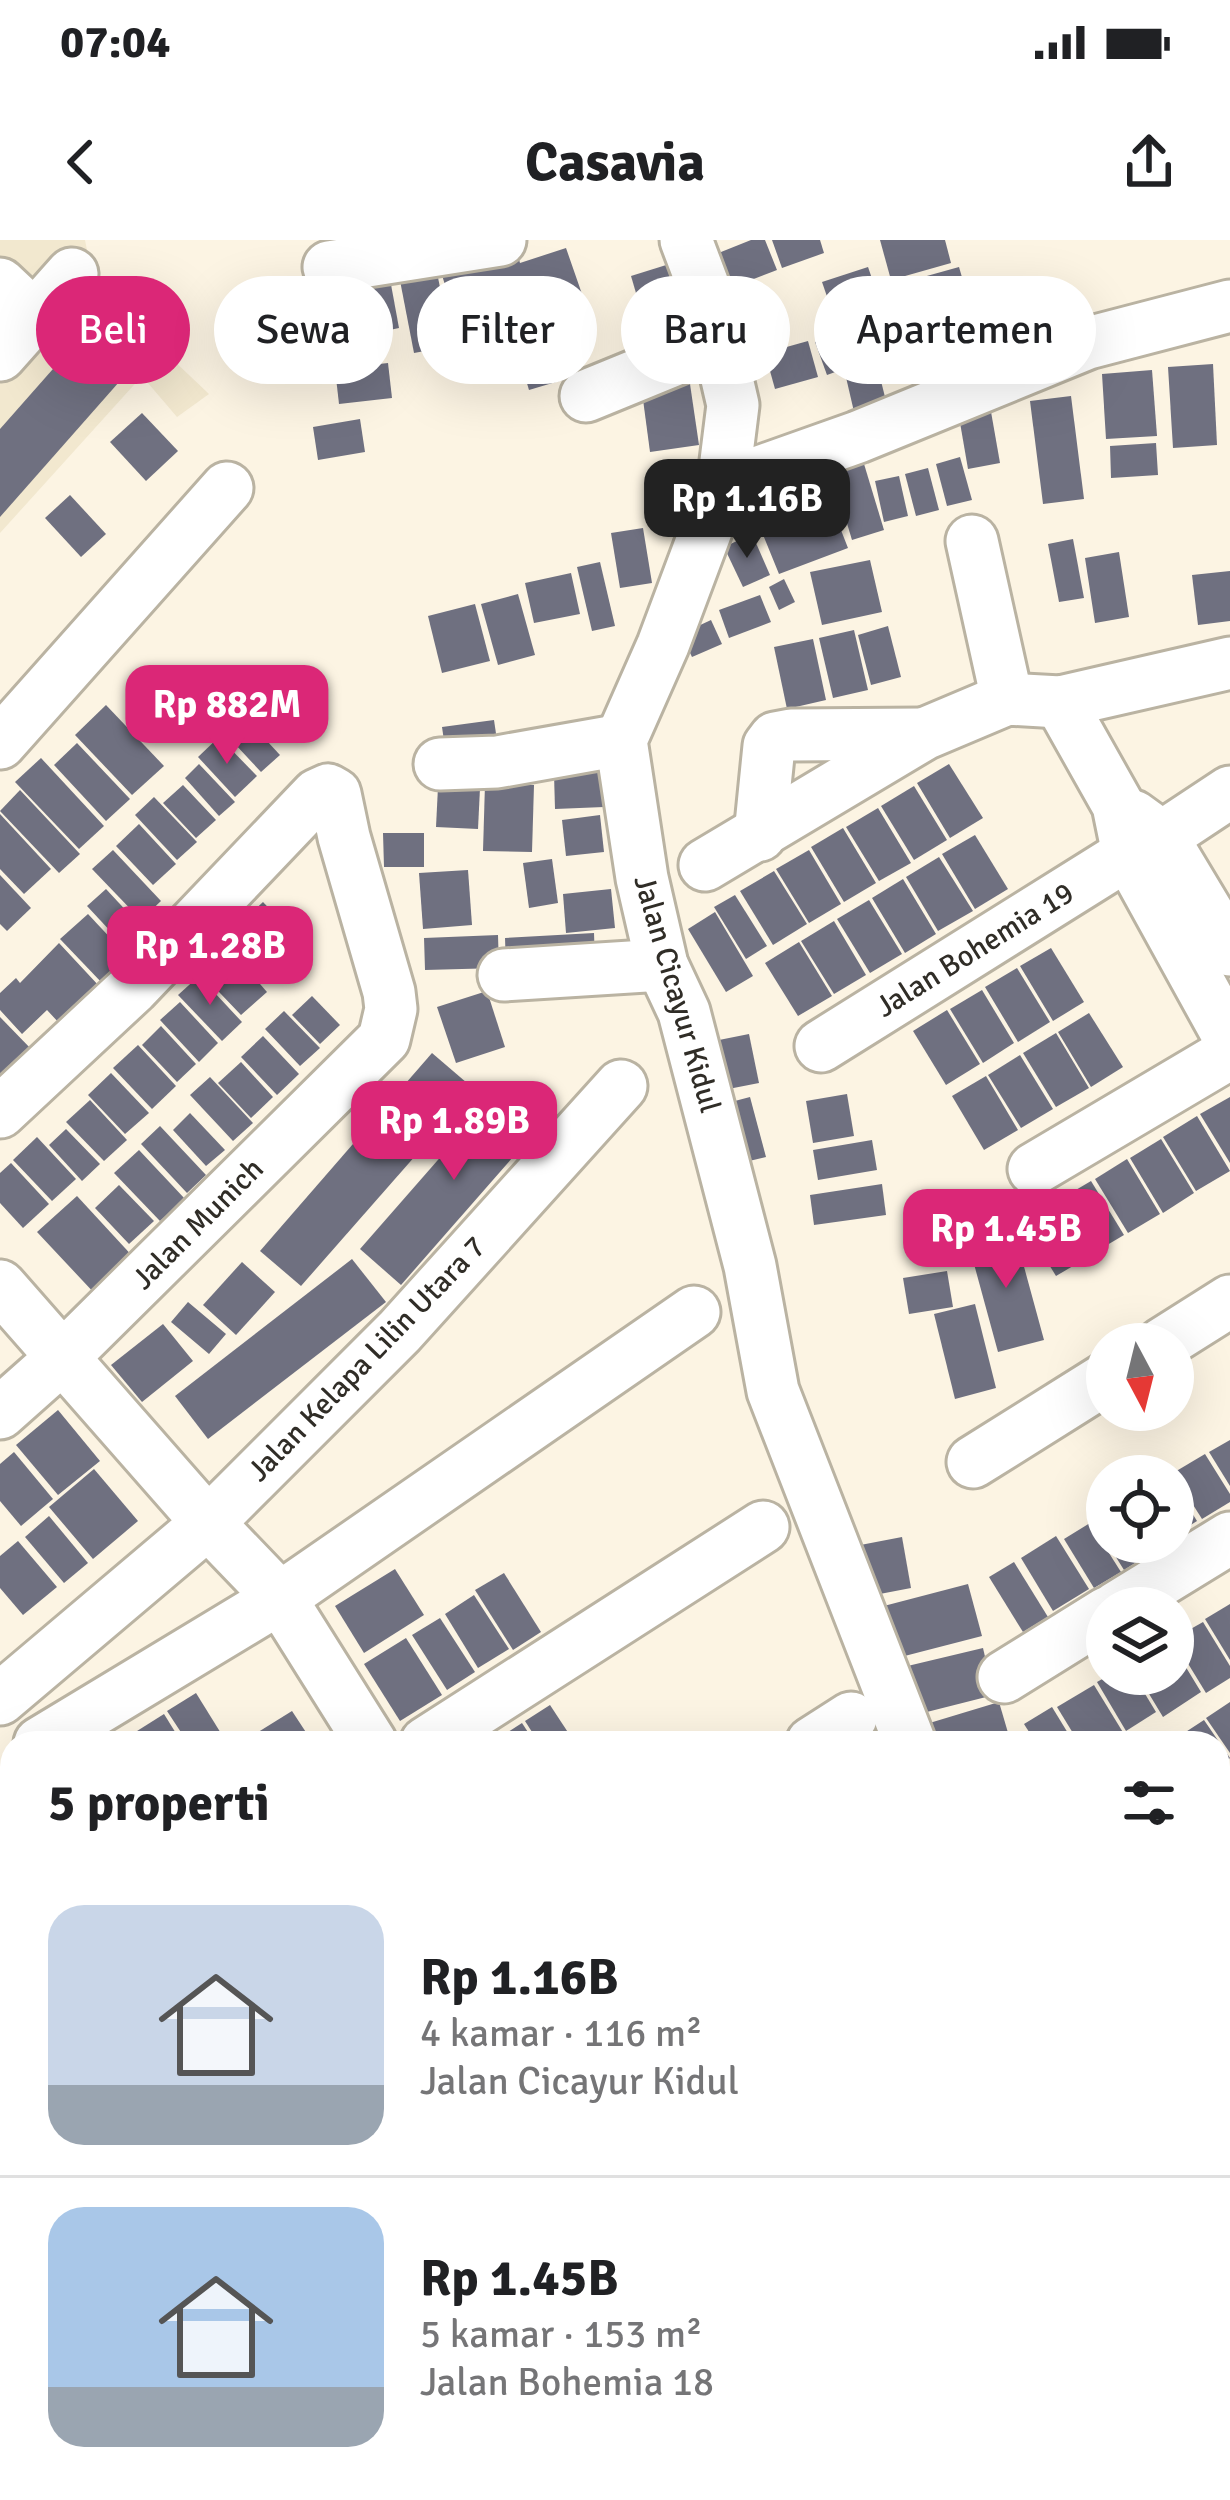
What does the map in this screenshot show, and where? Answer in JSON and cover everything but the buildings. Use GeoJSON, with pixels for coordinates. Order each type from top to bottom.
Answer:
{"type":"FeatureCollection","features":[{"type":"Feature","properties":{"kind":"street"},"geometry":{"type":"LineString","coordinates":[[329,267],[500,240]]}},
{"type":"Feature","properties":{"kind":"street"},"geometry":{"type":"LineString","coordinates":[[686,240],[700,276]]}},
{"type":"Feature","properties":{"kind":"street"},"geometry":{"type":"LineString","coordinates":[[0,355],[17,300],[72,274]]}},
{"type":"Feature","properties":{"kind":"street"},"geometry":{"type":"LineString","coordinates":[[723,484],[859,437],[1088,343],[1230,306]]}},
{"type":"Feature","properties":{"kind":"street"},"geometry":{"type":"LineString","coordinates":[[586,396],[621,382]]}},
{"type":"Feature","properties":{"kind":"street"},"geometry":{"type":"LineString","coordinates":[[440,764],[497,762],[621,740],[663,645],[723,484],[733,405],[728,384]]}},
{"type":"Feature","properties":{"kind":"street"},"geometry":{"type":"LineString","coordinates":[[0,743],[227,488]]}},
{"type":"Feature","properties":{"kind":"street"},"geometry":{"type":"LineString","coordinates":[[972,542],[1007,699]]}},
{"type":"Feature","properties":{"kind":"street"},"geometry":{"type":"LineString","coordinates":[[705,865],[924,734],[1007,699],[1060,702],[1230,663]]}},
{"type":"Feature","properties":{"kind":"street"},"geometry":{"type":"LineString","coordinates":[[1060,702],[1136,832],[1230,1039]]}},
{"type":"Feature","properties":{"kind":"street"},"geometry":{"type":"LineString","coordinates":[[760,835],[769,746],[776,738],[924,734]]}},
{"type":"Feature","properties":{"kind":"street","name":"Jalan Cicayur Kidul"},"geometry":{"type":"LineString","coordinates":[[621,740],[642,878],[662,965],[684,1012],[750,1266],[773,1391],[905,1731]]}},
{"type":"Feature","properties":{"kind":"street","name":"Jalan Munich"},"geometry":{"type":"LineString","coordinates":[[0,1112],[133,988],[316,795],[328,790],[335,794],[389,992],[391,1009],[384,1039],[63,1358],[0,1413]]}},
{"type":"Feature","properties":{"kind":"street","name":"Jalan Bohemia 19"},"geometry":{"type":"LineString","coordinates":[[821,1046],[1136,832],[1230,792]]}},
{"type":"Feature","properties":{"kind":"street"},"geometry":{"type":"LineString","coordinates":[[1136,832],[1230,950]]}},
{"type":"Feature","properties":{"kind":"street"},"geometry":{"type":"LineString","coordinates":[[504,975],[662,965]]}},
{"type":"Feature","properties":{"kind":"street"},"geometry":{"type":"LineString","coordinates":[[1034,1169],[1230,1053]]}},
{"type":"Feature","properties":{"kind":"street","name":"Jalan Kelapa Lilin Utara 7"},"geometry":{"type":"LineString","coordinates":[[0,1699],[208,1523],[400,1331],[621,1086]]}},
{"type":"Feature","properties":{"kind":"street"},"geometry":{"type":"LineString","coordinates":[[0,1286],[280,1598],[363,1731]]}},
{"type":"Feature","properties":{"kind":"street"},"geometry":{"type":"LineString","coordinates":[[1194,1324],[1230,1301]]}},
{"type":"Feature","properties":{"kind":"street"},"geometry":{"type":"LineString","coordinates":[[60,1731],[280,1598],[694,1312]]}},
{"type":"Feature","properties":{"kind":"street"},"geometry":{"type":"LineString","coordinates":[[973,1462],[1086,1391]]}},
{"type":"Feature","properties":{"kind":"street"},"geometry":{"type":"LineString","coordinates":[[445,1731],[763,1527]]}},
{"type":"Feature","properties":{"kind":"street"},"geometry":{"type":"LineString","coordinates":[[1150,1587],[1230,1538]]}},
{"type":"Feature","properties":{"kind":"street"},"geometry":{"type":"LineString","coordinates":[[1004,1677],[1086,1626]]}},
{"type":"Feature","properties":{"kind":"shaded area"},"geometry":{"type":"Polygon","coordinates":[[[0,240],[85,240],[92,276],[36,276],[36,384],[135,384],[0,533],[0,240]]]}},
{"type":"Feature","properties":{"kind":"shaded area"},"geometry":{"type":"Polygon","coordinates":[[[190,376],[209,394],[177,417],[149,384],[190,384],[190,376]]]}}]}
